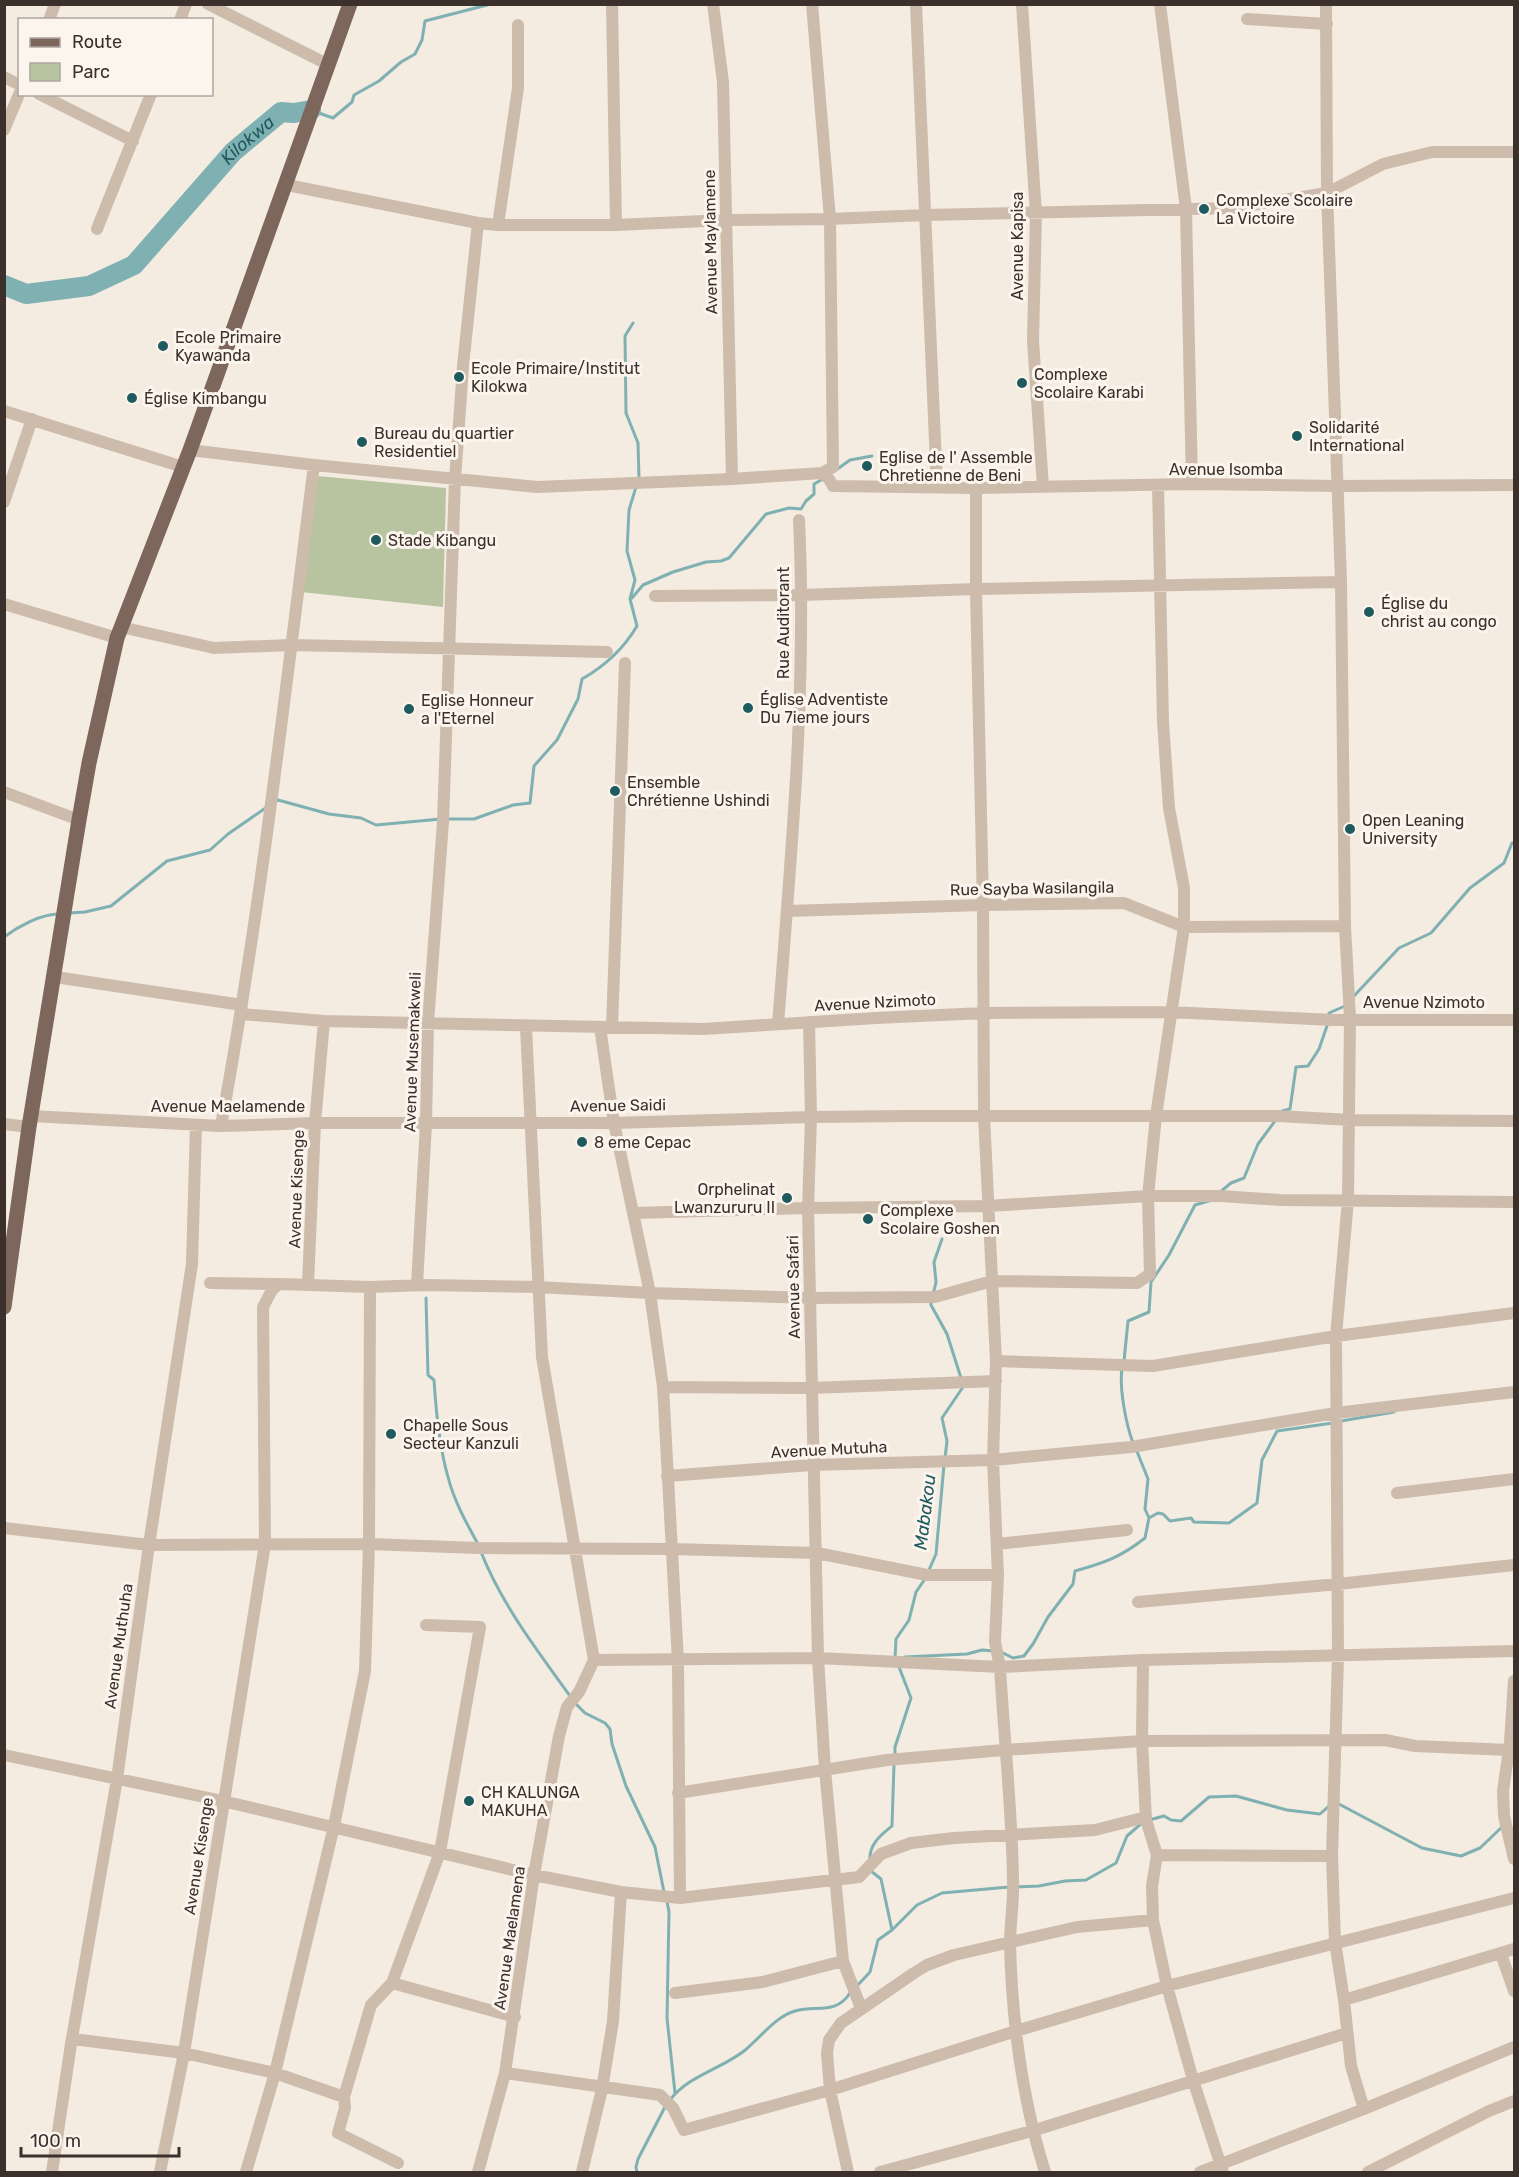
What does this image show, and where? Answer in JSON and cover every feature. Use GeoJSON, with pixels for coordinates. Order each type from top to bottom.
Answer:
{"type":"FeatureCollection","features":[{"type":"Feature","properties":{"kind":"main road"},"geometry":{"type":"LineString","coordinates":[[4,1307],[30,1122],[79,820],[89,763],[119,633],[190,450],[310,122],[350,4]]}},
{"type":"Feature","properties":{"kind":"street"},"geometry":{"type":"LineString","coordinates":[[208,4],[329,65]]}},
{"type":"Feature","properties":{"kind":"street"},"geometry":{"type":"LineString","coordinates":[[612,4],[616,225]]}},
{"type":"Feature","properties":{"kind":"street","name":"Avenue Maylamene"},"geometry":{"type":"LineString","coordinates":[[713,4],[723,82],[732,479]]}},
{"type":"Feature","properties":{"kind":"street"},"geometry":{"type":"LineString","coordinates":[[190,450],[537,487],[826,476],[833,467],[830,219],[812,4]]}},
{"type":"Feature","properties":{"kind":"street"},"geometry":{"type":"LineString","coordinates":[[916,4],[927,214],[937,487]]}},
{"type":"Feature","properties":{"kind":"street","name":"Avenue Kapisa"},"geometry":{"type":"LineString","coordinates":[[1022,4],[1036,214],[1033,341],[1043,487]]}},
{"type":"Feature","properties":{"kind":"street"},"geometry":{"type":"LineString","coordinates":[[1160,4],[1186,209],[1192,484]]}},
{"type":"Feature","properties":{"kind":"street"},"geometry":{"type":"LineString","coordinates":[[1326,4],[1327,194],[1341,582],[1345,926],[1350,1018],[1347,1200],[1336,1336],[1338,1656],[1332,1856],[1335,1942],[1351,2066],[1364,2109]]}},
{"type":"Feature","properties":{"kind":"street"},"geometry":{"type":"LineString","coordinates":[[1247,19],[1327,24]]}},
{"type":"Feature","properties":{"kind":"street"},"geometry":{"type":"LineString","coordinates":[[498,225],[518,88],[518,25]]}},
{"type":"Feature","properties":{"kind":"street"},"geometry":{"type":"LineString","coordinates":[[4,77],[18,84]]}},
{"type":"Feature","properties":{"kind":"street"},"geometry":{"type":"LineString","coordinates":[[4,130],[18,96]]}},
{"type":"Feature","properties":{"kind":"street"},"geometry":{"type":"LineString","coordinates":[[43,96],[133,141]]}},
{"type":"Feature","properties":{"kind":"street"},"geometry":{"type":"LineString","coordinates":[[98,229],[150,96]]}},
{"type":"Feature","properties":{"kind":"street"},"geometry":{"type":"LineString","coordinates":[[287,185],[498,225],[616,225],[927,214],[1036,214],[1233,208],[1327,194],[1383,165],[1432,152],[1515,152]]}},
{"type":"Feature","properties":{"kind":"street","name":"Avenue Musemakweli"},"geometry":{"type":"LineString","coordinates":[[417,1285],[426,1124],[428,1023],[442,819],[455,480],[463,366],[478,223]]}},
{"type":"Feature","properties":{"kind":"street"},"geometry":{"type":"LineString","coordinates":[[4,411],[183,467]]}},
{"type":"Feature","properties":{"kind":"street"},"geometry":{"type":"LineString","coordinates":[[4,502],[32,419]]}},
{"type":"Feature","properties":{"kind":"street"},"geometry":{"type":"LineString","coordinates":[[221,1126],[242,1010],[270,815],[314,465]]}},
{"type":"Feature","properties":{"kind":"street","name":"Avenue Isomba"},"geometry":{"type":"LineString","coordinates":[[826,476],[833,486],[976,488],[1192,484],[1515,485]]}},
{"type":"Feature","properties":{"kind":"street"},"geometry":{"type":"LineString","coordinates":[[210,1283],[370,1287],[417,1285],[537,1287],[810,1298],[932,1297],[992,1281],[1137,1283],[1150,1274],[1148,1196],[1156,1116],[1184,927],[1184,888],[1169,808],[1163,722],[1158,485]]}},
{"type":"Feature","properties":{"kind":"street"},"geometry":{"type":"LineString","coordinates":[[976,488],[984,1116],[996,1361],[993,1460],[998,1575],[995,1642],[1011,1834],[1013,1886],[1010,1942],[1016,2031],[1032,2131],[1045,2172]]}},
{"type":"Feature","properties":{"kind":"street","name":"Rue Auditorant"},"geometry":{"type":"LineString","coordinates":[[787,910],[802,595],[799,520]]}},
{"type":"Feature","properties":{"kind":"street"},"geometry":{"type":"LineString","coordinates":[[655,596],[802,595],[976,589],[1341,582]]}},
{"type":"Feature","properties":{"kind":"street"},"geometry":{"type":"LineString","coordinates":[[4,604],[119,633],[214,648],[291,645],[608,652]]}},
{"type":"Feature","properties":{"kind":"street"},"geometry":{"type":"LineString","coordinates":[[625,663],[606,1027],[614,1123],[650,1293],[663,1387],[678,1661],[678,1793],[671,1897]]}},
{"type":"Feature","properties":{"kind":"street"},"geometry":{"type":"LineString","coordinates":[[4,792],[79,820]]}},
{"type":"Feature","properties":{"kind":"street","name":"Rue Sayba Wasilangila"},"geometry":{"type":"LineString","coordinates":[[787,910],[1124,903],[1184,927],[1345,926]]}},
{"type":"Feature","properties":{"kind":"street"},"geometry":{"type":"LineString","coordinates":[[778,1024],[787,910]]}},
{"type":"Feature","properties":{"kind":"street"},"geometry":{"type":"LineString","coordinates":[[55,977],[242,1010],[324,1021],[428,1023]]}},
{"type":"Feature","properties":{"kind":"street","name":"Avenue Nzimoto"},"geometry":{"type":"LineString","coordinates":[[428,1023],[526,1027],[703,1029],[984,1013],[1170,1012],[1328,1020],[1350,1018],[1514,1019]]}},
{"type":"Feature","properties":{"kind":"street"},"geometry":{"type":"LineString","coordinates":[[1514,1019],[1515,1029]]}},
{"type":"Feature","properties":{"kind":"street","name":"Avenue Kisenge"},"geometry":{"type":"LineString","coordinates":[[308,1284],[315,1123],[324,1021]]}},
{"type":"Feature","properties":{"kind":"street","name":"Avenue Safari"},"geometry":{"type":"LineString","coordinates":[[809,1022],[811,1117],[808,1208],[818,1659],[825,1770],[843,1961],[861,2008]]}},
{"type":"Feature","properties":{"kind":"street"},"geometry":{"type":"LineString","coordinates":[[526,1027],[542,1357],[594,1660],[818,1659],[898,1663],[1515,1651]]}},
{"type":"Feature","properties":{"kind":"street","name":"Avenue Saidi"},"geometry":{"type":"LineString","coordinates":[[426,1124],[984,1116],[1278,1116],[1350,1120],[1515,1121]]}},
{"type":"Feature","properties":{"kind":"street","name":"Avenue Maelamende"},"geometry":{"type":"LineString","coordinates":[[4,1124],[30,1122],[221,1126],[315,1123],[426,1124]]}},
{"type":"Feature","properties":{"kind":"street","name":"Avenue Muthuha"},"geometry":{"type":"LineString","coordinates":[[56,2172],[73,2039],[117,1779],[149,1545],[192,1264],[196,1125]]}},
{"type":"Feature","properties":{"kind":"street"},"geometry":{"type":"LineString","coordinates":[[634,1213],[988,1206],[1148,1196],[1216,1196],[1280,1200],[1515,1202]]}},
{"type":"Feature","properties":{"kind":"street","name":"Avenue Kisenge"},"geometry":{"type":"LineString","coordinates":[[159,2172],[184,2053],[265,1544],[263,1307],[272,1290],[279,1284]]}},
{"type":"Feature","properties":{"kind":"street"},"geometry":{"type":"LineString","coordinates":[[246,2172],[275,2073],[334,1826],[365,1671],[369,1544],[370,1287]]}},
{"type":"Feature","properties":{"kind":"street"},"geometry":{"type":"LineString","coordinates":[[996,1361],[1154,1366],[1336,1336],[1515,1313]]}},
{"type":"Feature","properties":{"kind":"street"},"geometry":{"type":"LineString","coordinates":[[663,1387],[812,1388],[996,1381]]}},
{"type":"Feature","properties":{"kind":"street","name":"Avenue Mutuha"},"geometry":{"type":"LineString","coordinates":[[667,1476],[812,1465],[993,1460],[1135,1446],[1336,1413],[1515,1392]]}},
{"type":"Feature","properties":{"kind":"street"},"geometry":{"type":"LineString","coordinates":[[1397,1493],[1515,1479]]}},
{"type":"Feature","properties":{"kind":"street"},"geometry":{"type":"LineString","coordinates":[[4,1528],[149,1545],[369,1544],[480,1548],[816,1552],[927,1575],[998,1575]]}},
{"type":"Feature","properties":{"kind":"street"},"geometry":{"type":"LineString","coordinates":[[997,1544],[1127,1530]]}},
{"type":"Feature","properties":{"kind":"street"},"geometry":{"type":"LineString","coordinates":[[1138,1602],[1515,1565]]}},
{"type":"Feature","properties":{"kind":"street"},"geometry":{"type":"LineString","coordinates":[[398,2163],[338,2133],[345,2108],[344,2097],[371,2005],[392,1983],[440,1852],[480,1627],[426,1625]]}},
{"type":"Feature","properties":{"kind":"street","name":"Avenue Maelamena"},"geometry":{"type":"LineString","coordinates":[[478,2172],[505,2073],[534,1875],[559,1736],[567,1707],[579,1692],[594,1660]]}},
{"type":"Feature","properties":{"kind":"street"},"geometry":{"type":"LineString","coordinates":[[1143,1660],[1146,1817],[1157,1854],[1152,1886],[1153,1920],[1167,1986],[1193,2080],[1222,2168]]}},
{"type":"Feature","properties":{"kind":"street"},"geometry":{"type":"LineString","coordinates":[[1515,1681],[1511,1745],[1503,1791],[1506,1822],[1515,1859]]}},
{"type":"Feature","properties":{"kind":"street"},"geometry":{"type":"LineString","coordinates":[[678,1793],[887,1760],[1143,1741],[1385,1740],[1415,1746],[1511,1745]]}},
{"type":"Feature","properties":{"kind":"street"},"geometry":{"type":"LineString","coordinates":[[4,1755],[224,1801],[534,1875],[621,1892],[671,1897],[859,1877],[881,1854],[911,1843],[1011,1834],[1095,1830],[1146,1817]]}},
{"type":"Feature","properties":{"kind":"street"},"geometry":{"type":"LineString","coordinates":[[1157,1854],[1332,1856]]}},
{"type":"Feature","properties":{"kind":"street"},"geometry":{"type":"LineString","coordinates":[[582,2172],[602,2088],[613,2021],[621,1892]]}},
{"type":"Feature","properties":{"kind":"street"},"geometry":{"type":"LineString","coordinates":[[505,2073],[660,2096],[673,2108],[684,2130],[830,2090],[1167,1986],[1515,1898]]}},
{"type":"Feature","properties":{"kind":"street"},"geometry":{"type":"LineString","coordinates":[[848,2172],[830,2090],[827,2053],[829,2040],[841,2024],[861,2008],[927,1965],[954,1955],[1077,1927],[1153,1920]]}},
{"type":"Feature","properties":{"kind":"street"},"geometry":{"type":"LineString","coordinates":[[1344,2000],[1515,1949]]}},
{"type":"Feature","properties":{"kind":"street"},"geometry":{"type":"LineString","coordinates":[[1501,1954],[1515,1991]]}},
{"type":"Feature","properties":{"kind":"street"},"geometry":{"type":"LineString","coordinates":[[675,1993],[763,1982],[843,1961]]}},
{"type":"Feature","properties":{"kind":"street"},"geometry":{"type":"LineString","coordinates":[[392,1983],[514,2017]]}},
{"type":"Feature","properties":{"kind":"street"},"geometry":{"type":"LineString","coordinates":[[880,2172],[1032,2131],[1347,2032]]}},
{"type":"Feature","properties":{"kind":"street"},"geometry":{"type":"LineString","coordinates":[[73,2039],[184,2053],[275,2073],[344,2097]]}},
{"type":"Feature","properties":{"kind":"street"},"geometry":{"type":"LineString","coordinates":[[1200,2172],[1222,2168],[1515,2047]]}},
{"type":"Feature","properties":{"kind":"street"},"geometry":{"type":"LineString","coordinates":[[1368,2172],[1489,2111],[1515,2101]]}},
{"type":"Feature","properties":{"kind":"green space","name":"Stade Kibangu"},"geometry":{"type":"Polygon","coordinates":[[[317,476],[446,488],[443,607],[301,592],[317,476]]]}},
{"type":"Feature","properties":{"kind":"waterway","name":"Kilokwa"},"geometry":{"type":"LineString","coordinates":[[316,112],[333,118],[352,102],[354,95],[379,81],[401,62],[415,54],[422,40],[425,21],[491,4]]}},
{"type":"Feature","properties":{"kind":"waterway","name":"Kilokwa"},"geometry":{"type":"LineString","coordinates":[[4,285],[26,294],[89,286],[134,265],[233,152],[281,112],[294,113],[311,110]]}},
{"type":"Feature","properties":{"kind":"waterway"},"geometry":{"type":"LineString","coordinates":[[633,323],[625,336],[626,413],[638,443],[639,478]]}},
{"type":"Feature","properties":{"kind":"waterway"},"geometry":{"type":"LineString","coordinates":[[836,470],[850,460],[872,456]]}},
{"type":"Feature","properties":{"kind":"waterway"},"geometry":{"type":"LineString","coordinates":[[632,598],[643,585],[673,572],[729,558],[766,514],[789,508],[801,509],[814,494],[814,484],[823,479]]}},
{"type":"Feature","properties":{"kind":"waterway"},"geometry":{"type":"LineString","coordinates":[[447,819],[474,819],[513,805],[530,803],[534,766],[557,740],[578,699],[582,679],[613,656],[637,626],[630,599],[635,580],[627,551],[629,510],[636,487]]}},
{"type":"Feature","properties":{"kind":"waterway"},"geometry":{"type":"LineString","coordinates":[[275,802],[278,800],[329,814],[361,818],[376,825],[441,819]]}},
{"type":"Feature","properties":{"kind":"waterway"},"geometry":{"type":"LineString","coordinates":[[69,913],[111,906],[167,861],[210,850],[228,834],[267,807]]}},
{"type":"Feature","properties":{"kind":"waterway"},"geometry":{"type":"LineString","coordinates":[[1353,997],[1399,948],[1431,933],[1470,888],[1504,863],[1514,842]]}},
{"type":"Feature","properties":{"kind":"waterway"},"geometry":{"type":"LineString","coordinates":[[4,937],[30,921],[59,914]]}},
{"type":"Feature","properties":{"kind":"waterway"},"geometry":{"type":"LineString","coordinates":[[1329,1016],[1329,1013],[1345,1006]]}},
{"type":"Feature","properties":{"kind":"waterway"},"geometry":{"type":"LineString","coordinates":[[1282,1111],[1290,1109],[1296,1067],[1308,1066],[1319,1049],[1328,1023]]}},
{"type":"Feature","properties":{"kind":"waterway"},"geometry":{"type":"LineString","coordinates":[[1219,1193],[1231,1183],[1244,1178],[1258,1144],[1275,1121]]}},
{"type":"Feature","properties":{"kind":"waterway"},"geometry":{"type":"LineString","coordinates":[[1124,1361],[1128,1321],[1149,1312],[1151,1282],[1169,1255],[1195,1205],[1212,1200]]}},
{"type":"Feature","properties":{"kind":"waterway","name":"Mabakou"},"geometry":{"type":"LineString","coordinates":[[933,1295],[936,1282],[934,1262],[942,1239]]}},
{"type":"Feature","properties":{"kind":"waterway"},"geometry":{"type":"LineString","coordinates":[[426,1298],[428,1375],[434,1380],[442,1453],[454,1495],[479,1546]]}},
{"type":"Feature","properties":{"kind":"waterway","name":"Mabakou"},"geometry":{"type":"LineString","coordinates":[[931,1301],[947,1334],[961,1378]]}},
{"type":"Feature","properties":{"kind":"waterway"},"geometry":{"type":"LineString","coordinates":[[1122,1368],[1121,1385],[1124,1406],[1133,1443]]}},
{"type":"Feature","properties":{"kind":"waterway","name":"Mabakou"},"geometry":{"type":"LineString","coordinates":[[945,1458],[947,1441],[942,1418],[963,1387]]}},
{"type":"Feature","properties":{"kind":"waterway"},"geometry":{"type":"LineString","coordinates":[[1341,1421],[1394,1412]]}},
{"type":"Feature","properties":{"kind":"waterway"},"geometry":{"type":"LineString","coordinates":[[1149,1518],[1158,1513],[1163,1514],[1170,1521],[1191,1518],[1194,1522],[1229,1523],[1257,1503],[1262,1460],[1277,1431],[1333,1423]]}},
{"type":"Feature","properties":{"kind":"waterway"},"geometry":{"type":"LineString","coordinates":[[1001,1652],[1013,1658],[1024,1656],[1048,1617],[1073,1584],[1075,1571],[1112,1559],[1145,1538],[1149,1518],[1145,1509],[1148,1479],[1136,1449]]}},
{"type":"Feature","properties":{"kind":"waterway","name":"Mabakou"},"geometry":{"type":"LineString","coordinates":[[929,1570],[936,1554],[944,1465]]}},
{"type":"Feature","properties":{"kind":"waterway"},"geometry":{"type":"LineString","coordinates":[[481,1552],[510,1609],[570,1696]]}},
{"type":"Feature","properties":{"kind":"waterway","name":"Mabakou"},"geometry":{"type":"LineString","coordinates":[[895,1658],[896,1639],[909,1620],[916,1592],[925,1579]]}},
{"type":"Feature","properties":{"kind":"waterway"},"geometry":{"type":"LineString","coordinates":[[905,1657],[967,1654],[982,1650],[994,1651]]}},
{"type":"Feature","properties":{"kind":"waterway","name":"Mabakou"},"geometry":{"type":"LineString","coordinates":[[895,1757],[895,1747],[911,1698],[899,1667]]}},
{"type":"Feature","properties":{"kind":"waterway"},"geometry":{"type":"LineString","coordinates":[[574,1702],[585,1713],[605,1723],[610,1729],[612,1744],[626,1786],[655,1847],[664,1892]]}},
{"type":"Feature","properties":{"kind":"waterway","name":"Mabakou"},"geometry":{"type":"LineString","coordinates":[[870,1860],[871,1849],[880,1836],[892,1826],[894,1764]]}},
{"type":"Feature","properties":{"kind":"waterway"},"geometry":{"type":"LineString","coordinates":[[1149,1820],[1164,1816],[1171,1820],[1181,1821],[1209,1797],[1236,1796],[1287,1810],[1320,1814],[1329,1806]]}},
{"type":"Feature","properties":{"kind":"waterway"},"geometry":{"type":"LineString","coordinates":[[1337,1803],[1422,1848],[1461,1856],[1480,1848],[1503,1826]]}},
{"type":"Feature","properties":{"kind":"waterway"},"geometry":{"type":"LineString","coordinates":[[1016,1887],[1086,1880],[1116,1863],[1127,1836],[1143,1822]]}},
{"type":"Feature","properties":{"kind":"waterway"},"geometry":{"type":"LineString","coordinates":[[870,1869],[881,1879],[892,1930]]}},
{"type":"Feature","properties":{"kind":"waterway"},"geometry":{"type":"LineString","coordinates":[[857,1986],[870,1972],[878,1940],[892,1930],[917,1905],[942,1893],[1009,1887]]}},
{"type":"Feature","properties":{"kind":"waterway"},"geometry":{"type":"LineString","coordinates":[[667,1901],[669,1912],[667,2018],[675,2093]]}},
{"type":"Feature","properties":{"kind":"waterway"},"geometry":{"type":"LineString","coordinates":[[670,2100],[695,2079],[744,2051],[781,2018],[803,2009],[832,2007],[845,2000],[850,1993]]}},
{"type":"Feature","properties":{"kind":"waterway"},"geometry":{"type":"LineString","coordinates":[[637,2172],[638,2159],[666,2105]]}},
{"type":"Feature","properties":{"kind":"place","name":"Complexe Scolaire La Victoire"},"geometry":{"type":"Point","coordinates":[1204,209]}},
{"type":"Feature","properties":{"kind":"place","name":"Ecole Primaire Kyawanda"},"geometry":{"type":"Point","coordinates":[163,346]}},
{"type":"Feature","properties":{"kind":"place","name":"Ecole Primaire/Institut Kilokwa"},"geometry":{"type":"Point","coordinates":[459,377]}},
{"type":"Feature","properties":{"kind":"place","name":"Complexe Scolaire Karabi"},"geometry":{"type":"Point","coordinates":[1022,383]}},
{"type":"Feature","properties":{"kind":"place","name":"Église Kimbangu"},"geometry":{"type":"Point","coordinates":[132,398]}},
{"type":"Feature","properties":{"kind":"place","name":"Solidarité International"},"geometry":{"type":"Point","coordinates":[1297,436]}},
{"type":"Feature","properties":{"kind":"place","name":"Bureau du quartier Residentiel"},"geometry":{"type":"Point","coordinates":[362,442]}},
{"type":"Feature","properties":{"kind":"place","name":"Eglise de l' Assemble Chretienne de Beni"},"geometry":{"type":"Point","coordinates":[867,466]}},
{"type":"Feature","properties":{"kind":"place","name":"Stade Kibangu"},"geometry":{"type":"Point","coordinates":[376,540]}},
{"type":"Feature","properties":{"kind":"place","name":"Église du christ au congo"},"geometry":{"type":"Point","coordinates":[1369,612]}},
{"type":"Feature","properties":{"kind":"place","name":"Église Adventiste Du 7ieme jours"},"geometry":{"type":"Point","coordinates":[748,708]}},
{"type":"Feature","properties":{"kind":"place","name":"Eglise Honneur a l'Eternel"},"geometry":{"type":"Point","coordinates":[409,709]}},
{"type":"Feature","properties":{"kind":"place","name":"Ensemble Chrétienne Ushindi"},"geometry":{"type":"Point","coordinates":[615,791]}},
{"type":"Feature","properties":{"kind":"place","name":"Open Leaning University"},"geometry":{"type":"Point","coordinates":[1350,829]}},
{"type":"Feature","properties":{"kind":"place","name":"8 eme Cepac"},"geometry":{"type":"Point","coordinates":[582,1142]}},
{"type":"Feature","properties":{"kind":"place","name":"Orphelinat Lwanzururu II"},"geometry":{"type":"Point","coordinates":[787,1198]}},
{"type":"Feature","properties":{"kind":"place","name":"Complexe Scolaire Goshen"},"geometry":{"type":"Point","coordinates":[868,1219]}},
{"type":"Feature","properties":{"kind":"place","name":"Chapelle Sous Secteur Kanzuli"},"geometry":{"type":"Point","coordinates":[391,1434]}},
{"type":"Feature","properties":{"kind":"place","name":"CH KALUNGA MAKUHA"},"geometry":{"type":"Point","coordinates":[469,1801]}}]}
